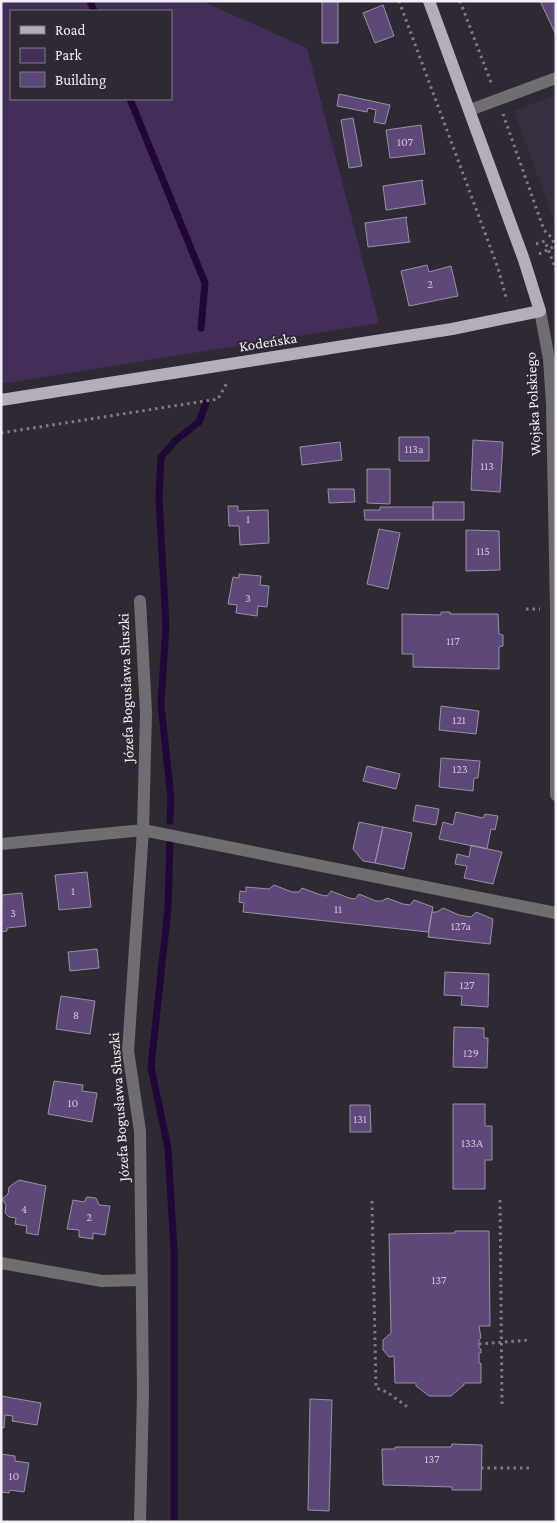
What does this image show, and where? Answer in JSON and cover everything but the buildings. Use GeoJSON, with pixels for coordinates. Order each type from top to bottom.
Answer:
{"type":"FeatureCollection","features":[{"type":"Feature","properties":{"kind":"main road","name":"Wojska Polskiego"},"geometry":{"type":"LineString","coordinates":[[429,1],[524,260],[540,311]]}},
{"type":"Feature","properties":{"kind":"main road","name":"Kodeńska"},"geometry":{"type":"LineString","coordinates":[[1,400],[452,329],[540,311]]}},
{"type":"Feature","properties":{"kind":"street"},"geometry":{"type":"LineString","coordinates":[[470,110],[556,78]]}},
{"type":"Feature","properties":{"kind":"street","name":"Wojska Polskiego"},"geometry":{"type":"LineString","coordinates":[[540,311],[549,360],[552,404],[556,609],[556,795]]}},
{"type":"Feature","properties":{"kind":"street","name":"Józefa Bogusława Słuszki"},"geometry":{"type":"LineString","coordinates":[[140,602],[146,712],[143,830],[128,1051],[140,1131],[140,1280],[143,1393],[140,1522]]}},
{"type":"Feature","properties":{"kind":"street"},"geometry":{"type":"LineString","coordinates":[[1,844],[143,830],[556,913]]}},
{"type":"Feature","properties":{"kind":"street"},"geometry":{"type":"LineString","coordinates":[[1,1263],[102,1281],[140,1280]]}},
{"type":"Feature","properties":{"kind":"path"},"geometry":{"type":"LineString","coordinates":[[399,1],[498,268],[511,316]]}},
{"type":"Feature","properties":{"kind":"path"},"geometry":{"type":"LineString","coordinates":[[460,1],[544,230],[552,238],[556,248]]}},
{"type":"Feature","properties":{"kind":"path"},"geometry":{"type":"LineString","coordinates":[[1,433],[218,398],[238,363]]}},
{"type":"Feature","properties":{"kind":"path"},"geometry":{"type":"LineString","coordinates":[[372,1200],[376,1388],[387,1392],[409,1408]]}},
{"type":"Feature","properties":{"kind":"path"},"geometry":{"type":"LineString","coordinates":[[500,1200],[502,1406]]}},
{"type":"Feature","properties":{"kind":"path"},"geometry":{"type":"LineString","coordinates":[[479,1344],[529,1340]]}},
{"type":"Feature","properties":{"kind":"path"},"geometry":{"type":"LineString","coordinates":[[481,1468],[531,1468]]}},
{"type":"Feature","properties":{"kind":"shaded area"},"geometry":{"type":"Polygon","coordinates":[[[556,95],[556,226],[514,111],[556,95]]]}},
{"type":"Feature","properties":{"kind":"green space"},"geometry":{"type":"Polygon","coordinates":[[[1,1],[202,1],[307,48],[379,323],[1,384],[1,1]]]}},
{"type":"Feature","properties":{"kind":"waterway"},"geometry":{"type":"LineString","coordinates":[[90,1],[94,10]]}},
{"type":"Feature","properties":{"kind":"waterway"},"geometry":{"type":"LineString","coordinates":[[130,100],[205,283],[201,328]]}},
{"type":"Feature","properties":{"kind":"waterway"},"geometry":{"type":"LineString","coordinates":[[170,821],[171,798],[161,705],[166,625],[159,498],[161,457],[176,440],[199,422],[206,403]]}},
{"type":"Feature","properties":{"kind":"waterway"},"geometry":{"type":"LineString","coordinates":[[170,843],[168,908],[151,1067],[168,1148],[174,1251],[174,1522]]}}]}
